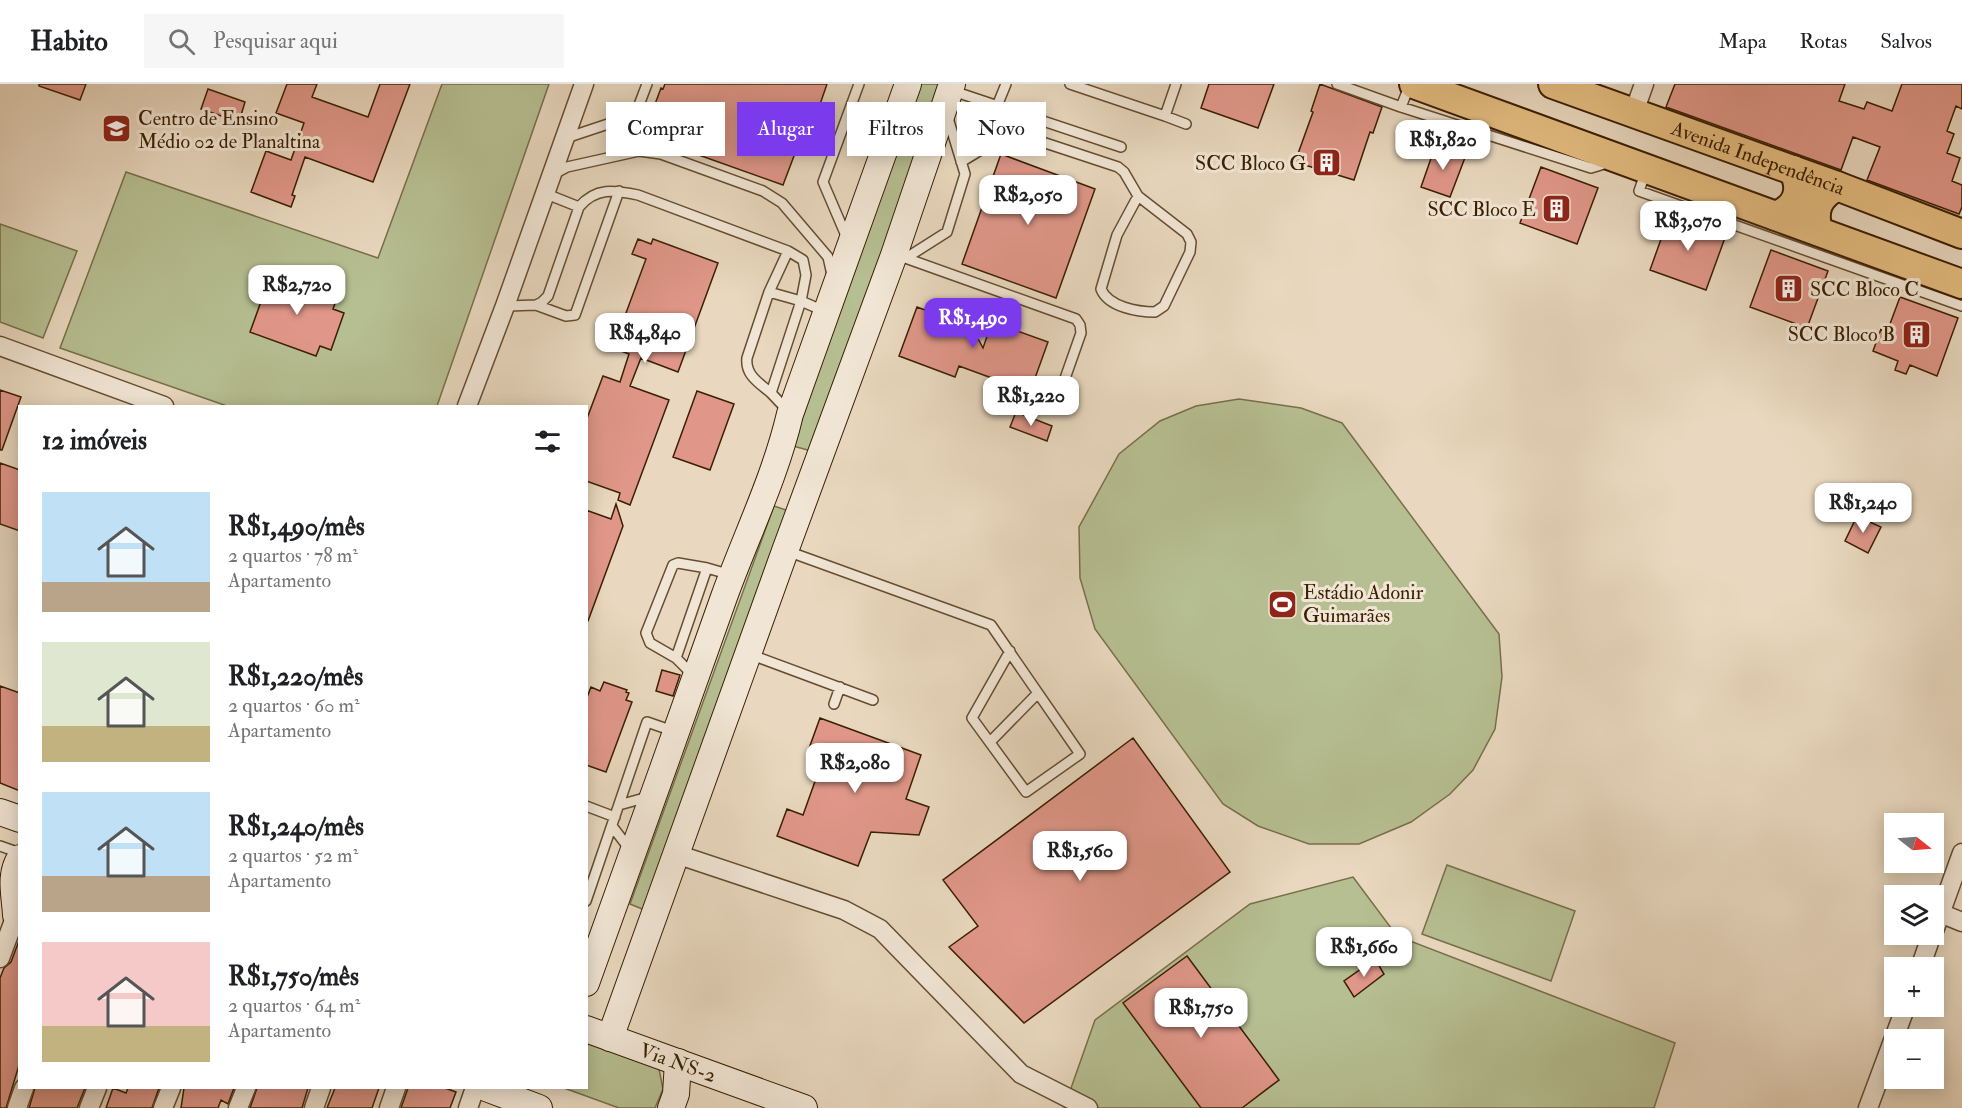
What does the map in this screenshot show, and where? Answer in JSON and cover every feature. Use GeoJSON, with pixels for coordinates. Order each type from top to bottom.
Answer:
{"type":"FeatureCollection","features":[{"type":"Feature","properties":{"kind":"main road","name":"Avenida Independência"},"geometry":{"type":"LineString","coordinates":[[1553,84],[1837,186],[1962,234]]}},
{"type":"Feature","properties":{"kind":"main road"},"geometry":{"type":"LineString","coordinates":[[1408,92],[1647,168],[1818,231],[1878,265],[1962,284]]}},
{"type":"Feature","properties":{"kind":"main road"},"geometry":{"type":"LineString","coordinates":[[1776,216],[1793,206],[1798,198],[1798,178],[1793,170]]}},
{"type":"Feature","properties":{"kind":"main road"},"geometry":{"type":"LineString","coordinates":[[1818,231],[1815,209],[1827,191],[1837,186]]}},
{"type":"Feature","properties":{"kind":"street"},"geometry":{"type":"LineString","coordinates":[[467,405],[584,84]]}},
{"type":"Feature","properties":{"kind":"street"},"geometry":{"type":"LineString","coordinates":[[589,969],[616,903],[732,575],[782,450],[790,414],[908,84]]}},
{"type":"Feature","properties":{"kind":"street"},"geometry":{"type":"LineString","coordinates":[[1634,112],[1644,84]]}},
{"type":"Feature","properties":{"kind":"street"},"geometry":{"type":"LineString","coordinates":[[598,1034],[653,922],[816,465],[900,256],[949,94]]}},
{"type":"Feature","properties":{"kind":"street"},"geometry":{"type":"LineString","coordinates":[[0,346],[161,405]]}},
{"type":"Feature","properties":{"kind":"street"},"geometry":{"type":"LineString","coordinates":[[782,450],[796,465],[816,465]]}},
{"type":"Feature","properties":{"kind":"street"},"geometry":{"type":"LineString","coordinates":[[765,497],[776,492],[793,495],[800,511]]}},
{"type":"Feature","properties":{"kind":"street"},"geometry":{"type":"LineString","coordinates":[[0,812],[18,818]]}},
{"type":"Feature","properties":{"kind":"street"},"geometry":{"type":"LineString","coordinates":[[1944,902],[1962,853]]}},
{"type":"Feature","properties":{"kind":"street"},"geometry":{"type":"LineString","coordinates":[[676,854],[844,910],[880,929],[1021,1074],[1088,1108]]}},
{"type":"Feature","properties":{"kind":"street"},"geometry":{"type":"LineString","coordinates":[[0,958],[12,913],[13,871]]}},
{"type":"Feature","properties":{"kind":"street"},"geometry":{"type":"LineString","coordinates":[[616,903],[629,921],[653,922]]}},
{"type":"Feature","properties":{"kind":"street"},"geometry":{"type":"LineString","coordinates":[[1944,915],[1962,922]]}},
{"type":"Feature","properties":{"kind":"street"},"geometry":{"type":"LineString","coordinates":[[1868,1108],[1902,1017]]}},
{"type":"Feature","properties":{"kind":"street","name":"Via NS-2"},"geometry":{"type":"LineString","coordinates":[[598,1034],[804,1108]]}},
{"type":"Feature","properties":{"kind":"street"},"geometry":{"type":"LineString","coordinates":[[671,1108],[676,1094],[678,1062]]}},
{"type":"Feature","properties":{"kind":"street"},"geometry":{"type":"LineString","coordinates":[[17,1108],[24,1089]]}},
{"type":"Feature","properties":{"kind":"street"},"geometry":{"type":"LineString","coordinates":[[89,1108],[97,1089]]}},
{"type":"Feature","properties":{"kind":"street"},"geometry":{"type":"LineString","coordinates":[[163,1108],[171,1089]]}},
{"type":"Feature","properties":{"kind":"street"},"geometry":{"type":"LineString","coordinates":[[238,1108],[246,1089]]}},
{"type":"Feature","properties":{"kind":"street"},"geometry":{"type":"LineString","coordinates":[[314,1108],[321,1089]]}},
{"type":"Feature","properties":{"kind":"street"},"geometry":{"type":"LineString","coordinates":[[389,1108],[396,1089]]}},
{"type":"Feature","properties":{"kind":"street"},"geometry":{"type":"LineString","coordinates":[[468,1108],[475,1089]]}},
{"type":"Feature","properties":{"kind":"street"},"geometry":{"type":"LineString","coordinates":[[489,1089],[539,1108]]}},
{"type":"Feature","properties":{"kind":"lane"},"geometry":{"type":"LineString","coordinates":[[564,139],[626,118],[639,105],[646,84]]}},
{"type":"Feature","properties":{"kind":"lane"},"geometry":{"type":"LineString","coordinates":[[850,246],[823,182],[859,84]]}},
{"type":"Feature","properties":{"kind":"lane"},"geometry":{"type":"LineString","coordinates":[[999,102],[1006,84]]}},
{"type":"Feature","properties":{"kind":"lane"},"geometry":{"type":"LineString","coordinates":[[1070,84],[1186,124]]}},
{"type":"Feature","properties":{"kind":"lane"},"geometry":{"type":"LineString","coordinates":[[1165,116],[1176,84]]}},
{"type":"Feature","properties":{"kind":"lane"},"geometry":{"type":"LineString","coordinates":[[1337,84],[1408,92]]}},
{"type":"Feature","properties":{"kind":"lane"},"geometry":{"type":"LineString","coordinates":[[900,256],[947,232],[965,174],[949,94],[981,102]]}},
{"type":"Feature","properties":{"kind":"lane"},"geometry":{"type":"LineString","coordinates":[[1046,122],[1121,147]]}},
{"type":"Feature","properties":{"kind":"lane"},"geometry":{"type":"LineString","coordinates":[[961,162],[1007,134],[1015,133],[1118,167],[1124,171],[1138,196],[1187,234],[1191,242],[1190,252],[1164,306],[1155,312],[1134,309],[1109,301],[1101,289],[1117,235],[1138,196]]}},
{"type":"Feature","properties":{"kind":"lane"},"geometry":{"type":"LineString","coordinates":[[579,207],[547,185],[567,167],[639,151],[661,154],[763,191],[782,203],[828,257],[835,287]]}},
{"type":"Feature","properties":{"kind":"lane"},"geometry":{"type":"LineString","coordinates":[[1647,168],[1639,190],[1878,265],[1962,306]]}},
{"type":"Feature","properties":{"kind":"lane"},"geometry":{"type":"LineString","coordinates":[[536,304],[566,316],[574,315],[619,191]]}},
{"type":"Feature","properties":{"kind":"lane"},"geometry":{"type":"LineString","coordinates":[[505,306],[536,304],[548,296],[579,207],[588,196],[601,192],[619,191],[638,195],[788,251],[803,260],[806,275],[801,301],[771,393]]}},
{"type":"Feature","properties":{"kind":"lane"},"geometry":{"type":"LineString","coordinates":[[788,251],[769,292],[746,367],[751,376],[790,414]]}},
{"type":"Feature","properties":{"kind":"lane"},"geometry":{"type":"LineString","coordinates":[[900,256],[1076,320],[1080,325],[1081,333],[1056,404]]}},
{"type":"Feature","properties":{"kind":"lane"},"geometry":{"type":"LineString","coordinates":[[769,292],[801,301],[826,312]]}},
{"type":"Feature","properties":{"kind":"lane"},"geometry":{"type":"LineString","coordinates":[[785,550],[991,625],[1010,651],[1080,754],[1026,792],[972,718],[1010,651]]}},
{"type":"Feature","properties":{"kind":"lane"},"geometry":{"type":"LineString","coordinates":[[695,678],[676,658],[650,643],[646,633],[673,565],[678,563],[732,575]]}},
{"type":"Feature","properties":{"kind":"lane"},"geometry":{"type":"LineString","coordinates":[[676,658],[707,568]]}},
{"type":"Feature","properties":{"kind":"lane"},"geometry":{"type":"LineString","coordinates":[[748,653],[873,700]]}},
{"type":"Feature","properties":{"kind":"lane"},"geometry":{"type":"LineString","coordinates":[[834,704],[840,687]]}},
{"type":"Feature","properties":{"kind":"lane"},"geometry":{"type":"LineString","coordinates":[[990,742],[1038,693]]}},
{"type":"Feature","properties":{"kind":"lane"},"geometry":{"type":"LineString","coordinates":[[588,895],[648,722],[676,732]]}},
{"type":"Feature","properties":{"kind":"lane"},"geometry":{"type":"LineString","coordinates":[[619,805],[654,795]]}},
{"type":"Feature","properties":{"kind":"lane"},"geometry":{"type":"LineString","coordinates":[[588,807],[614,822],[633,854]]}},
{"type":"Feature","properties":{"kind":"lane"},"geometry":{"type":"LineString","coordinates":[[0,846],[18,852]]}},
{"type":"Feature","properties":{"kind":"green space"},"geometry":{"type":"Polygon","coordinates":[[[442,84],[549,84],[437,405],[224,405],[60,348],[126,172],[378,258],[442,84]]]}},
{"type":"Feature","properties":{"kind":"green space"},"geometry":{"type":"Polygon","coordinates":[[[917,84],[944,84],[938,102],[911,102],[917,84]]]}},
{"type":"Feature","properties":{"kind":"green space"},"geometry":{"type":"Polygon","coordinates":[[[892,156],[919,156],[815,452],[793,446],[892,156]]]}},
{"type":"Feature","properties":{"kind":"green space"},"geometry":{"type":"Polygon","coordinates":[[[0,224],[77,251],[43,338],[0,322],[0,224]]]}},
{"type":"Feature","properties":{"kind":"green space","name":"Estádio Adonir Guimarães"},"geometry":{"type":"Polygon","coordinates":[[[1239,399],[1301,408],[1342,423],[1499,634],[1502,677],[1495,729],[1473,770],[1450,794],[1411,822],[1359,844],[1309,844],[1258,826],[1223,804],[1095,629],[1080,578],[1079,527],[1119,454],[1160,421],[1196,406],[1239,399]]]}},
{"type":"Feature","properties":{"kind":"green space"},"geometry":{"type":"Polygon","coordinates":[[[774,506],[792,512],[647,911],[630,904],[774,506]]]}},
{"type":"Feature","properties":{"kind":"green space"},"geometry":{"type":"Polygon","coordinates":[[[1447,865],[1575,911],[1551,981],[1422,934],[1447,865]]]}},
{"type":"Feature","properties":{"kind":"green space"},"geometry":{"type":"Polygon","coordinates":[[[1353,877],[1397,936],[1675,1043],[1654,1108],[1064,1108],[1095,1020],[1250,904],[1353,877]]]}},
{"type":"Feature","properties":{"kind":"green space"},"geometry":{"type":"Polygon","coordinates":[[[588,1039],[659,1069],[663,1089],[655,1108],[619,1108],[567,1089],[588,1089],[588,1039]]]}},
{"type":"Feature","properties":{"kind":"building"},"geometry":{"type":"Polygon","coordinates":[[[39,84],[86,84],[80,100],[39,86],[39,84]]]}},
{"type":"Feature","properties":{"kind":"building"},"geometry":{"type":"Polygon","coordinates":[[[287,84],[317,84],[312,97],[368,117],[380,84],[410,84],[373,182],[305,157],[292,195],[295,196],[291,207],[251,192],[266,151],[291,160],[304,123],[276,113],[287,84]]]}},
{"type":"Feature","properties":{"kind":"building"},"geometry":{"type":"Polygon","coordinates":[[[665,84],[827,84],[821,102],[737,102],[737,156],[794,156],[783,185],[702,156],[725,156],[725,102],[656,102],[661,88],[663,89],[665,84]]]}},
{"type":"Feature","properties":{"kind":"building"},"geometry":{"type":"Polygon","coordinates":[[[1209,84],[1274,84],[1258,128],[1201,108],[1209,84]]]}},
{"type":"Feature","properties":{"kind":"building"},"geometry":{"type":"Polygon","coordinates":[[[1320,84],[1382,107],[1373,133],[1370,132],[1354,180],[1295,162],[1313,112],[1311,111],[1320,84]]]}},
{"type":"Feature","properties":{"kind":"building"},"geometry":{"type":"Polygon","coordinates":[[[1675,84],[1845,84],[1839,101],[1864,109],[1867,102],[1892,111],[1902,84],[1962,84],[1962,109],[1956,106],[1947,131],[1954,134],[1947,153],[1960,158],[1952,181],[1962,185],[1962,207],[1959,214],[1867,180],[1880,147],[1853,137],[1841,170],[1666,107],[1675,84]]]}},
{"type":"Feature","properties":{"kind":"building"},"geometry":{"type":"Polygon","coordinates":[[[208,89],[245,102],[239,122],[201,109],[208,89]]]}},
{"type":"Feature","properties":{"kind":"building"},"geometry":{"type":"Polygon","coordinates":[[[1436,144],[1466,155],[1450,197],[1421,187],[1436,144]]]}},
{"type":"Feature","properties":{"kind":"building"},"geometry":{"type":"Polygon","coordinates":[[[1000,156],[1006,156],[1095,189],[1056,298],[962,264],[1000,156]]]}},
{"type":"Feature","properties":{"kind":"building","name":"SCC Bloco E"},"geometry":{"type":"Polygon","coordinates":[[[1541,167],[1598,188],[1577,244],[1520,223],[1541,167]]]}},
{"type":"Feature","properties":{"kind":"building"},"geometry":{"type":"Polygon","coordinates":[[[1670,214],[1726,235],[1706,290],[1650,270],[1670,214]]]}},
{"type":"Feature","properties":{"kind":"building"},"geometry":{"type":"Polygon","coordinates":[[[638,239],[651,244],[653,239],[718,263],[678,372],[641,358],[630,386],[669,400],[630,505],[618,500],[620,493],[588,482],[588,416],[603,376],[620,382],[629,354],[613,348],[646,259],[632,254],[638,239]]]}},
{"type":"Feature","properties":{"kind":"building","name":"SCC Bloco C"},"geometry":{"type":"Polygon","coordinates":[[[1771,250],[1828,271],[1807,328],[1750,307],[1771,250]]]}},
{"type":"Feature","properties":{"kind":"building"},"geometry":{"type":"Polygon","coordinates":[[[271,274],[337,298],[333,309],[344,313],[331,350],[320,346],[316,356],[250,332],[271,274]]]}},
{"type":"Feature","properties":{"kind":"building","name":"SCC Bloco B"},"geometry":{"type":"Polygon","coordinates":[[[1900,297],[1958,318],[1937,376],[1910,365],[1906,374],[1895,370],[1898,361],[1873,351],[1881,329],[1887,332],[1900,297]]]}},
{"type":"Feature","properties":{"kind":"building"},"geometry":{"type":"Polygon","coordinates":[[[917,307],[946,318],[960,312],[967,318],[983,348],[992,322],[1048,342],[1030,392],[959,366],[955,377],[899,356],[917,307]]]}},
{"type":"Feature","properties":{"kind":"building"},"geometry":{"type":"Polygon","coordinates":[[[0,390],[21,397],[2,450],[0,450],[0,390]]]}},
{"type":"Feature","properties":{"kind":"building"},"geometry":{"type":"Polygon","coordinates":[[[697,391],[734,404],[710,470],[673,457],[697,391]]]}},
{"type":"Feature","properties":{"kind":"building"},"geometry":{"type":"Polygon","coordinates":[[[1016,412],[1052,426],[1047,441],[1010,427],[1016,412]]]}},
{"type":"Feature","properties":{"kind":"building"},"geometry":{"type":"Polygon","coordinates":[[[0,463],[18,469],[18,530],[0,524],[0,463]]]}},
{"type":"Feature","properties":{"kind":"building"},"geometry":{"type":"Polygon","coordinates":[[[616,504],[623,526],[588,621],[588,511],[611,519],[616,504]]]}},
{"type":"Feature","properties":{"kind":"building"},"geometry":{"type":"Polygon","coordinates":[[[1857,516],[1881,527],[1868,553],[1845,541],[1857,516]]]}},
{"type":"Feature","properties":{"kind":"building"},"geometry":{"type":"Polygon","coordinates":[[[662,670],[680,675],[673,696],[656,691],[662,670]]]}},
{"type":"Feature","properties":{"kind":"building"},"geometry":{"type":"Polygon","coordinates":[[[604,682],[627,690],[626,692],[629,693],[626,700],[632,702],[606,772],[588,766],[588,695],[591,687],[600,691],[604,682]]]}},
{"type":"Feature","properties":{"kind":"building"},"geometry":{"type":"Polygon","coordinates":[[[0,686],[18,692],[18,790],[0,783],[0,686]]]}},
{"type":"Feature","properties":{"kind":"building"},"geometry":{"type":"Polygon","coordinates":[[[820,718],[921,755],[906,799],[929,807],[919,835],[871,832],[858,866],[777,836],[787,809],[803,815],[823,759],[807,754],[820,718]]]}},
{"type":"Feature","properties":{"kind":"building"},"geometry":{"type":"Polygon","coordinates":[[[1133,738],[1230,872],[1024,1023],[949,947],[978,926],[943,880],[1133,738]]]}},
{"type":"Feature","properties":{"kind":"building"},"geometry":{"type":"Polygon","coordinates":[[[18,943],[18,1069],[6,1108],[0,1108],[0,978],[4,968],[11,962],[18,943]]]}},
{"type":"Feature","properties":{"kind":"building"},"geometry":{"type":"Polygon","coordinates":[[[1187,956],[1279,1080],[1242,1108],[1201,1108],[1123,1003],[1187,956]]]}},
{"type":"Feature","properties":{"kind":"building"},"geometry":{"type":"Polygon","coordinates":[[[1375,959],[1384,974],[1354,997],[1344,981],[1375,959]]]}},
{"type":"Feature","properties":{"kind":"building"},"geometry":{"type":"Polygon","coordinates":[[[35,1089],[85,1089],[77,1108],[29,1108],[35,1089]]]}},
{"type":"Feature","properties":{"kind":"building"},"geometry":{"type":"Polygon","coordinates":[[[113,1089],[126,1093],[128,1089],[159,1089],[152,1108],[106,1108],[113,1089]]]}},
{"type":"Feature","properties":{"kind":"building"},"geometry":{"type":"Polygon","coordinates":[[[184,1089],[234,1089],[228,1104],[221,1100],[218,1108],[181,1108],[184,1089]]]}},
{"type":"Feature","properties":{"kind":"building"},"geometry":{"type":"Polygon","coordinates":[[[257,1089],[308,1089],[302,1108],[250,1108],[257,1089]]]}},
{"type":"Feature","properties":{"kind":"building"},"geometry":{"type":"Polygon","coordinates":[[[335,1089],[379,1089],[372,1108],[327,1108],[335,1089]]]}},
{"type":"Feature","properties":{"kind":"building"},"geometry":{"type":"Polygon","coordinates":[[[408,1089],[448,1089],[456,1092],[450,1108],[401,1108],[408,1089]]]}},
{"type":"Feature","properties":{"kind":"place","name":"Centro de Ensino Médio 02 de Planaltina"},"geometry":{"type":"Point","coordinates":[117,129]}},
{"type":"Feature","properties":{"kind":"place","name":"SCC Bloco G"},"geometry":{"type":"Point","coordinates":[1327,163]}},
{"type":"Feature","properties":{"kind":"place","name":"SCC Bloco E"},"geometry":{"type":"Point","coordinates":[1557,209]}},
{"type":"Feature","properties":{"kind":"place","name":"SCC Bloco C"},"geometry":{"type":"Point","coordinates":[1789,289]}},
{"type":"Feature","properties":{"kind":"place","name":"SCC Bloco B"},"geometry":{"type":"Point","coordinates":[1916,334]}},
{"type":"Feature","properties":{"kind":"place","name":"Estádio Adonir Guimarães"},"geometry":{"type":"Point","coordinates":[1282,604]}}]}
